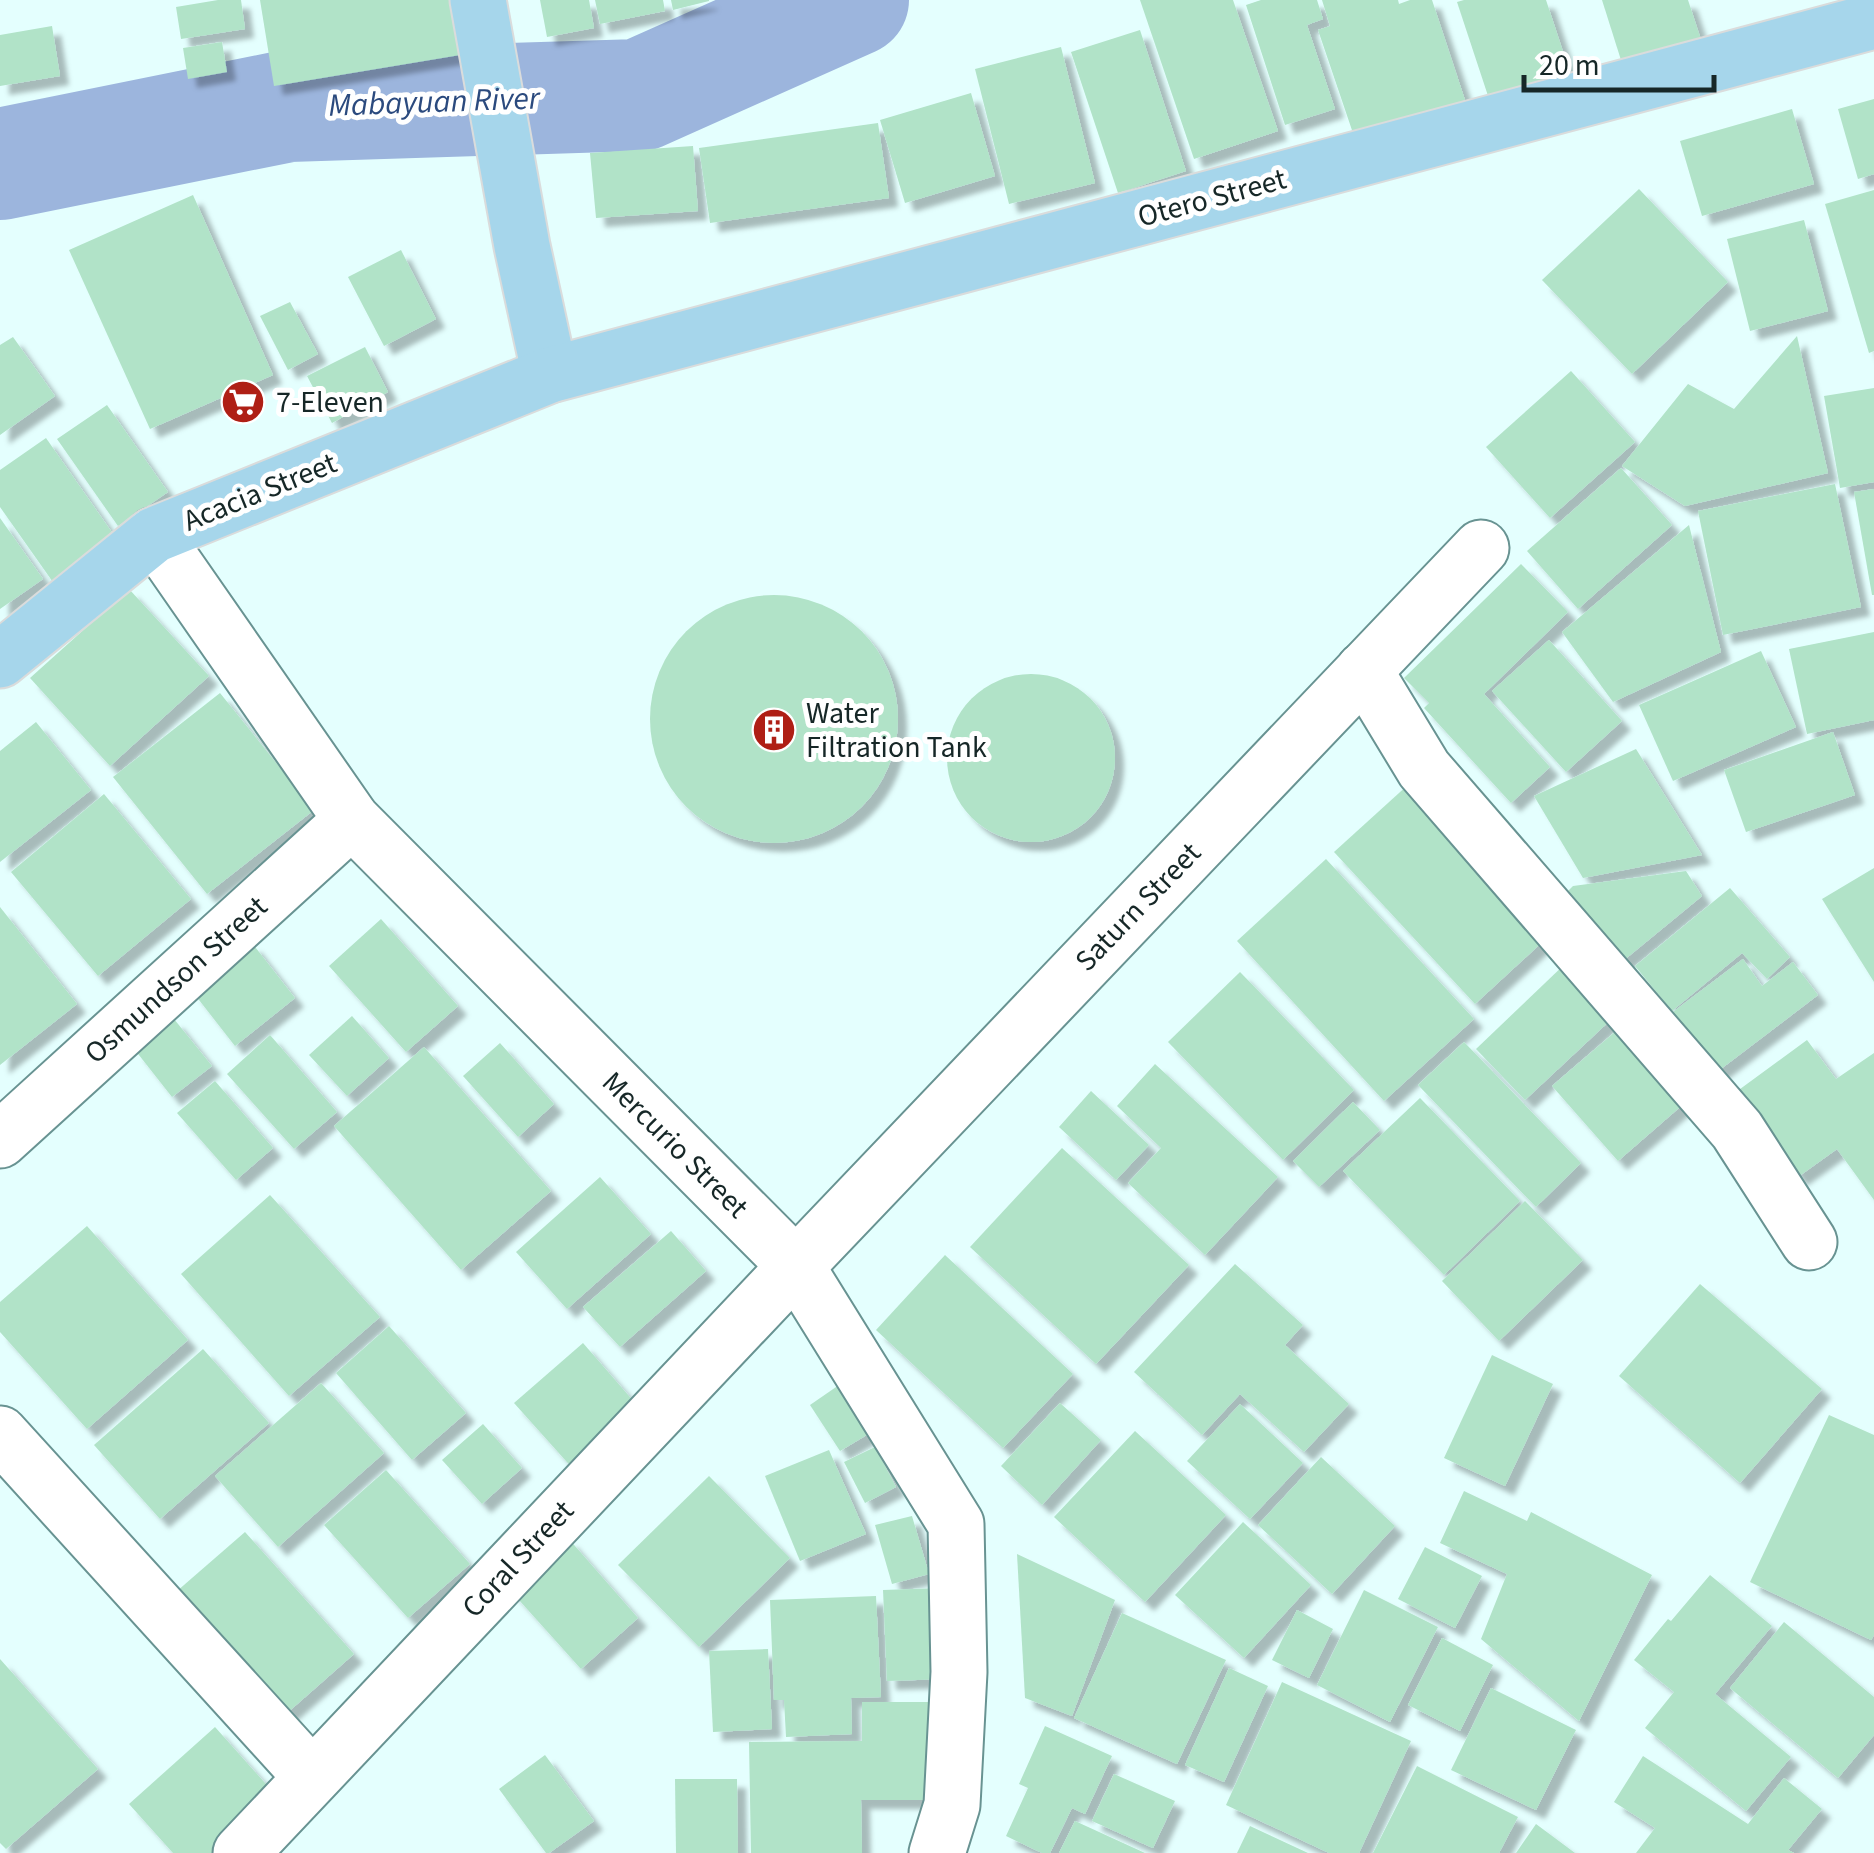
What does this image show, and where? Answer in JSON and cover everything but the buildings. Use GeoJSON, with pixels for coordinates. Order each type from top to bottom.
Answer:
{"type":"FeatureCollection","features":[{"type":"Feature","properties":{"kind":"main road"},"geometry":{"type":"LineString","coordinates":[[478,0],[522,246],[550,376]]}},
{"type":"Feature","properties":{"kind":"main road","name":"Otero Street"},"geometry":{"type":"LineString","coordinates":[[550,376],[1874,22]]}},
{"type":"Feature","properties":{"kind":"main road","name":"Acacia Street"},"geometry":{"type":"LineString","coordinates":[[0,660],[154,535],[550,376]]}},
{"type":"Feature","properties":{"kind":"street","name":"Mercurio Street"},"geometry":{"type":"LineString","coordinates":[[154,535],[352,820],[796,1266],[956,1524],[960,1672],[952,1805],[937,1853]]}},
{"type":"Feature","properties":{"kind":"street","name":"Saturn Street"},"geometry":{"type":"LineString","coordinates":[[796,1266],[1481,548]]}},
{"type":"Feature","properties":{"kind":"street"},"geometry":{"type":"LineString","coordinates":[[1364,670],[1424,769],[1737,1130],[1809,1242]]}},
{"type":"Feature","properties":{"kind":"street","name":"Osmundson Street"},"geometry":{"type":"LineString","coordinates":[[0,1140],[352,820]]}},
{"type":"Feature","properties":{"kind":"street","name":"Coral Street"},"geometry":{"type":"LineString","coordinates":[[241,1853],[796,1266]]}},
{"type":"Feature","properties":{"kind":"street"},"geometry":{"type":"LineString","coordinates":[[0,1434],[312,1777]]}},
{"type":"Feature","properties":{"kind":"waterway","name":"Mabayuan River"},"geometry":{"type":"LineString","coordinates":[[0,164],[288,106],[640,95],[853,0]]}},
{"type":"Feature","properties":{"kind":"place","name":"7-Eleven"},"geometry":{"type":"Point","coordinates":[243,402]}},
{"type":"Feature","properties":{"kind":"place","name":"Water Filtration Tank"},"geometry":{"type":"Point","coordinates":[774,730]}}]}
